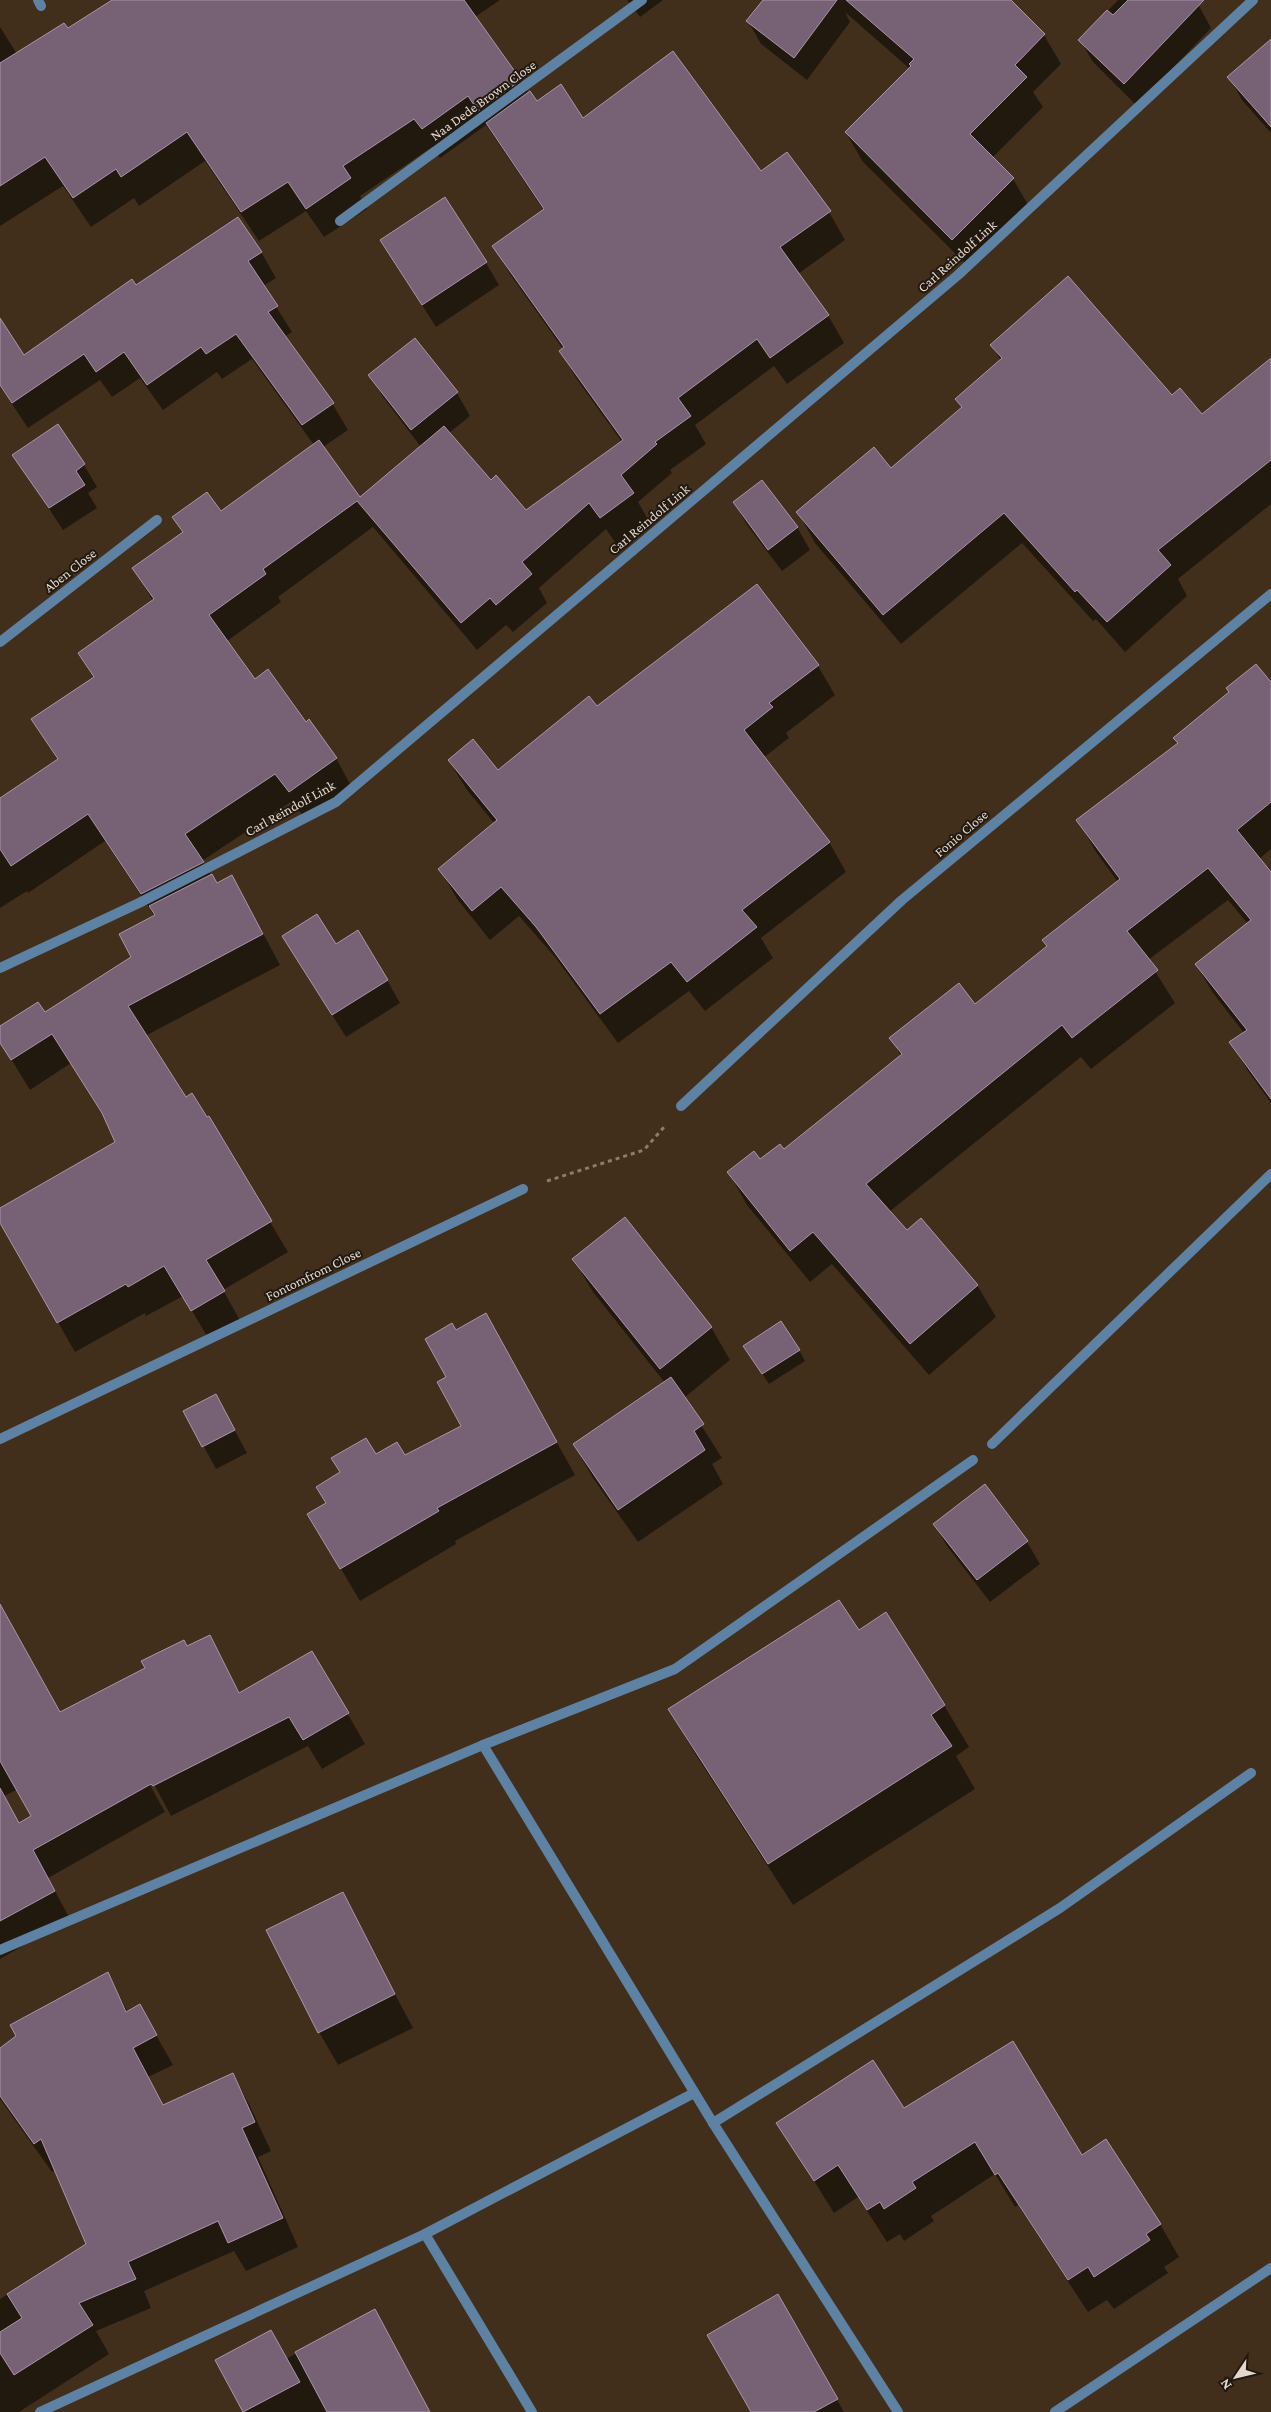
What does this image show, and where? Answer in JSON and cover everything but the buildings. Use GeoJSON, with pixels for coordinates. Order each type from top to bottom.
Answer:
{"type":"FeatureCollection","features":[{"type":"Feature","properties":{"kind":"street","name":"Naa Dede Brown Close"},"geometry":{"type":"LineString","coordinates":[[340,221],[642,0]]}},
{"type":"Feature","properties":{"kind":"street","name":"Carl Reindolf Link"},"geometry":{"type":"LineString","coordinates":[[0,968],[140,903],[336,802],[958,275],[1253,0]]}},
{"type":"Feature","properties":{"kind":"street","name":"Aben Close"},"geometry":{"type":"LineString","coordinates":[[0,642],[158,520]]}},
{"type":"Feature","properties":{"kind":"street","name":"Fonio Close"},"geometry":{"type":"LineString","coordinates":[[681,1106],[902,900],[1271,594]]}},
{"type":"Feature","properties":{"kind":"street"},"geometry":{"type":"LineString","coordinates":[[992,1444],[1271,1174]]}},
{"type":"Feature","properties":{"kind":"street","name":"Fontomfrom Close"},"geometry":{"type":"LineString","coordinates":[[0,1439],[523,1189]]}},
{"type":"Feature","properties":{"kind":"street"},"geometry":{"type":"LineString","coordinates":[[0,1950],[482,1745],[675,1669],[973,1460]]}},
{"type":"Feature","properties":{"kind":"street"},"geometry":{"type":"LineString","coordinates":[[482,1745],[694,2093],[898,2412]]}},
{"type":"Feature","properties":{"kind":"street"},"geometry":{"type":"LineString","coordinates":[[713,2123],[1060,1908],[1250,1773]]}},
{"type":"Feature","properties":{"kind":"street"},"geometry":{"type":"LineString","coordinates":[[40,2412],[425,2234],[694,2093]]}},
{"type":"Feature","properties":{"kind":"street"},"geometry":{"type":"LineString","coordinates":[[425,2234],[532,2412]]}},
{"type":"Feature","properties":{"kind":"street"},"geometry":{"type":"LineString","coordinates":[[1054,2412],[1271,2268]]}},
{"type":"Feature","properties":{"kind":"path"},"geometry":{"type":"LineString","coordinates":[[523,1189],[644,1150],[681,1106]]}}]}
